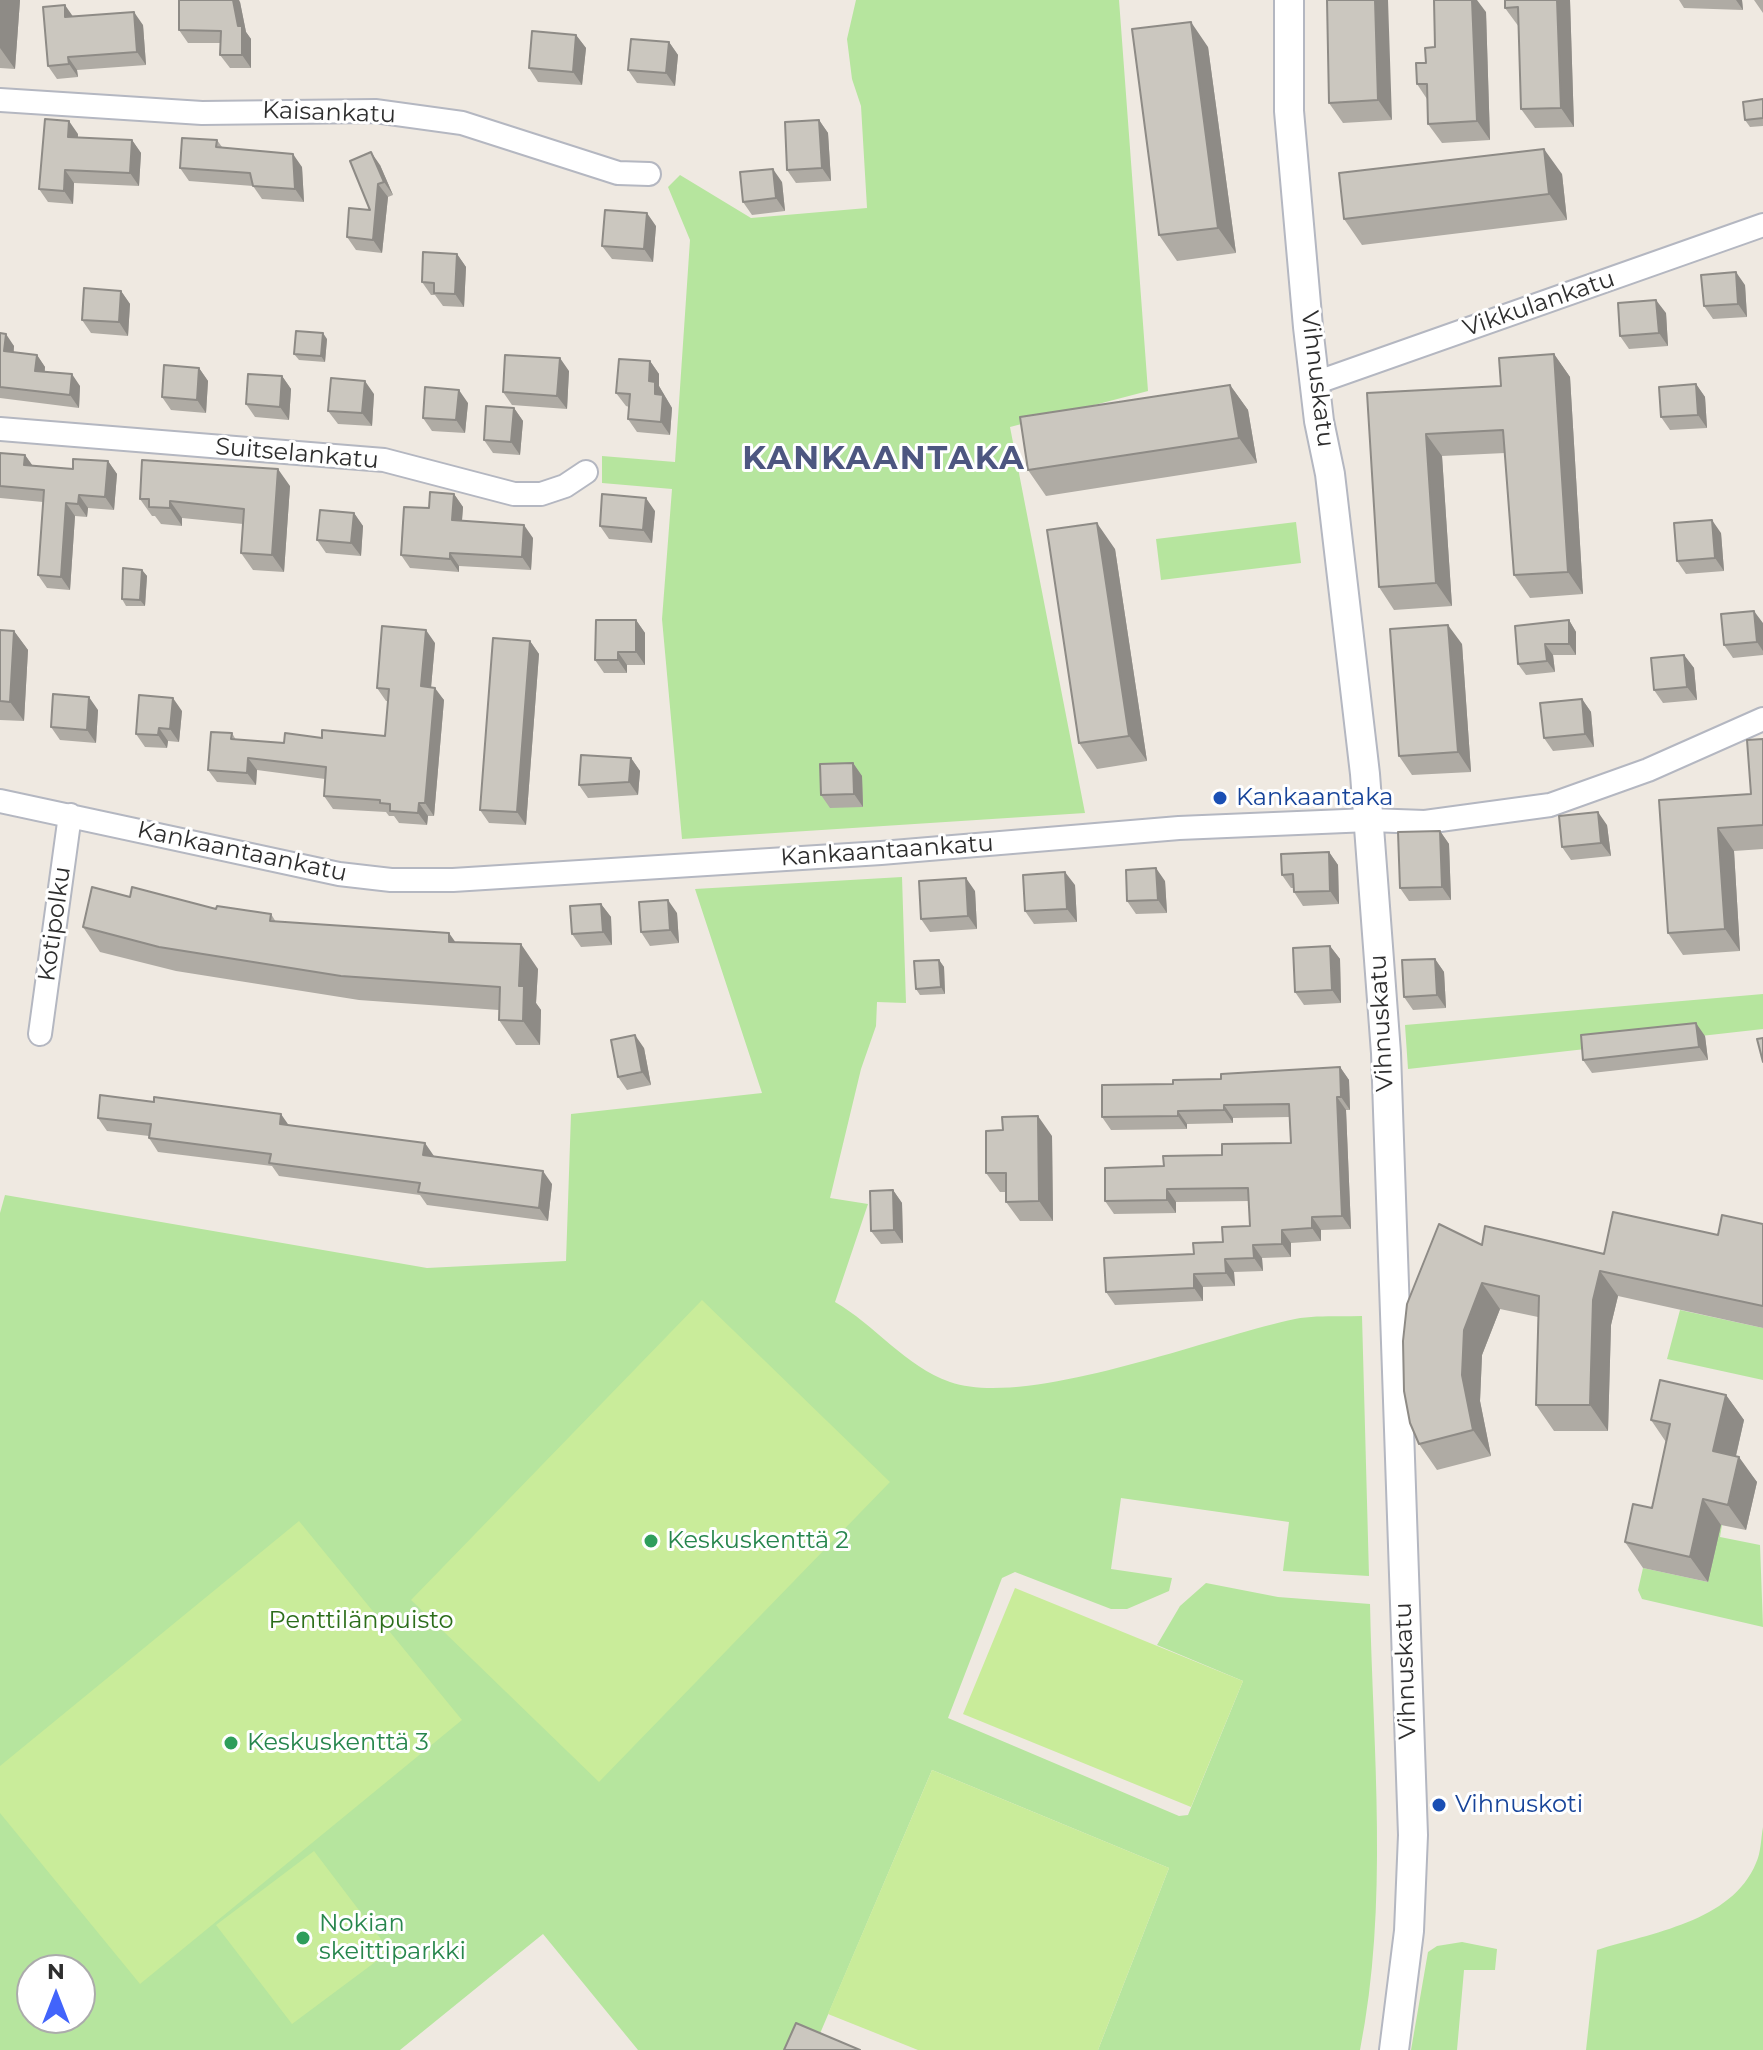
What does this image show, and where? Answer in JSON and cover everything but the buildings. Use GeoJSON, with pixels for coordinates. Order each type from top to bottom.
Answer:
{"type":"FeatureCollection","features":[{"type":"Feature","properties":{"kind":"street","name":"Vihnuskatu"},"geometry":{"type":"LineString","coordinates":[[1289,0],[1289,111],[1315,383],[1330,474],[1369,820],[1386,1053],[1413,1835],[1409,1931],[1394,2050]]}},
{"type":"Feature","properties":{"kind":"street","name":"Kaisankatu"},"geometry":{"type":"LineString","coordinates":[[0,100],[202,113],[375,111],[462,123],[618,173],[649,174]]}},
{"type":"Feature","properties":{"kind":"street","name":"Vikkulankatu"},"geometry":{"type":"LineString","coordinates":[[1315,383],[1763,225]]}},
{"type":"Feature","properties":{"kind":"street","name":"Suitselankatu"},"geometry":{"type":"LineString","coordinates":[[0,429],[384,460],[514,494],[541,494],[565,486],[586,472]]}},
{"type":"Feature","properties":{"kind":"street","name":"Kankaantaankatu"},"geometry":{"type":"LineString","coordinates":[[0,801],[339,874],[391,880],[453,880],[881,853],[1179,828],[1369,820],[1425,822],[1550,805],[1648,770],[1763,719]]}},
{"type":"Feature","properties":{"kind":"street","name":"Kotipolku"},"geometry":{"type":"LineString","coordinates":[[40,1034],[70,815]]}},
{"type":"Feature","properties":{"kind":"green space"},"geometry":{"type":"Polygon","coordinates":[[[856,0],[1119,0],[1148,391],[1010,427],[1085,813],[682,839],[662,619],[672,489],[602,483],[602,456],[675,462],[690,240],[668,187],[680,175],[751,218],[867,208],[861,106],[852,79],[847,39],[856,0]]]}},
{"type":"Feature","properties":{"kind":"green space"},"geometry":{"type":"Polygon","coordinates":[[[1296,522],[1301,563],[1161,580],[1156,539],[1296,522]]]}},
{"type":"Feature","properties":{"kind":"green space","name":"Penttilänpuisto"},"geometry":{"type":"Polygon","coordinates":[[[902,877],[906,1003],[877,1002],[876,1026],[861,1069],[830,1198],[868,1204],[835,1302],[904,1356],[934,1375],[950,1382],[984,1388],[1071,1379],[1295,1319],[1362,1316],[1369,1576],[1283,1571],[1289,1522],[1121,1498],[1111,1569],[1172,1578],[1169,1591],[1127,1609],[1111,1609],[1015,1572],[1002,1578],[948,1718],[1179,1816],[1188,1815],[1243,1681],[1157,1645],[1180,1606],[1206,1583],[1278,1597],[1370,1604],[1377,1884],[1369,1995],[1360,2050],[1098,2050],[1169,1868],[932,1770],[813,2050],[638,2050],[543,1934],[400,2050],[0,2050],[0,1213],[5,1195],[427,1268],[566,1261],[571,1114],[762,1093],[695,889],[902,877]]]}},
{"type":"Feature","properties":{"kind":"green space"},"geometry":{"type":"Polygon","coordinates":[[[1763,994],[1763,1029],[1408,1069],[1405,1025],[1763,994]]]}},
{"type":"Feature","properties":{"kind":"green space","name":"Keskuskenttä 2"},"geometry":{"type":"Polygon","coordinates":[[[702,1300],[890,1482],[599,1782],[411,1600],[702,1300]]]}},
{"type":"Feature","properties":{"kind":"green space"},"geometry":{"type":"Polygon","coordinates":[[[1680,1310],[1763,1328],[1763,1380],[1667,1359],[1680,1310]]]}},
{"type":"Feature","properties":{"kind":"green space","name":"Keskuskenttä 3"},"geometry":{"type":"Polygon","coordinates":[[[299,1521],[462,1720],[140,1984],[0,1813],[0,1766],[299,1521]]]}},
{"type":"Feature","properties":{"kind":"green space"},"geometry":{"type":"Polygon","coordinates":[[[1703,1521],[1722,1525],[1720,1537],[1760,1545],[1763,1627],[1642,1599],[1638,1590],[1643,1568],[1708,1582],[1703,1521]]]}},
{"type":"Feature","properties":{"kind":"green space"},"geometry":{"type":"Polygon","coordinates":[[[1015,1588],[1243,1681],[1191,1807],[963,1714],[1015,1588]]]}},
{"type":"Feature","properties":{"kind":"green space"},"geometry":{"type":"Polygon","coordinates":[[[932,1770],[1169,1868],[1098,2050],[918,2050],[828,2014],[932,1770]]]}},
{"type":"Feature","properties":{"kind":"green space"},"geometry":{"type":"Polygon","coordinates":[[[1763,1827],[1763,2050],[1586,2050],[1597,1950],[1664,1931],[1709,1912],[1728,1899],[1744,1883],[1756,1863],[1763,1827]]]}},
{"type":"Feature","properties":{"kind":"green space","name":"Nokian skeittiparkki"},"geometry":{"type":"Polygon","coordinates":[[[314,1851],[390,1951],[292,2024],[216,1925],[314,1851]]]}},
{"type":"Feature","properties":{"kind":"green space"},"geometry":{"type":"Polygon","coordinates":[[[1462,1942],[1497,1949],[1495,1970],[1464,1970],[1457,2050],[1411,2050],[1428,1952],[1437,1946],[1462,1942]]]}},
{"type":"Feature","properties":{"kind":"place","name":"Kankaantaka"},"geometry":{"type":"Point","coordinates":[1220,798]}},
{"type":"Feature","properties":{"kind":"place","name":"Keskuskenttä 2"},"geometry":{"type":"Point","coordinates":[651,1541]}},
{"type":"Feature","properties":{"kind":"place","name":"Keskuskenttä 3"},"geometry":{"type":"Point","coordinates":[231,1743]}},
{"type":"Feature","properties":{"kind":"place","name":"Vihnuskoti"},"geometry":{"type":"Point","coordinates":[1439,1805]}},
{"type":"Feature","properties":{"kind":"place","name":"Nokian skeittiparkki"},"geometry":{"type":"Point","coordinates":[303,1938]}},
{"type":"Feature","properties":{"kind":"district","name":"KANKAANTAKA"},"geometry":{"type":"Point","coordinates":[884,460]}}]}
